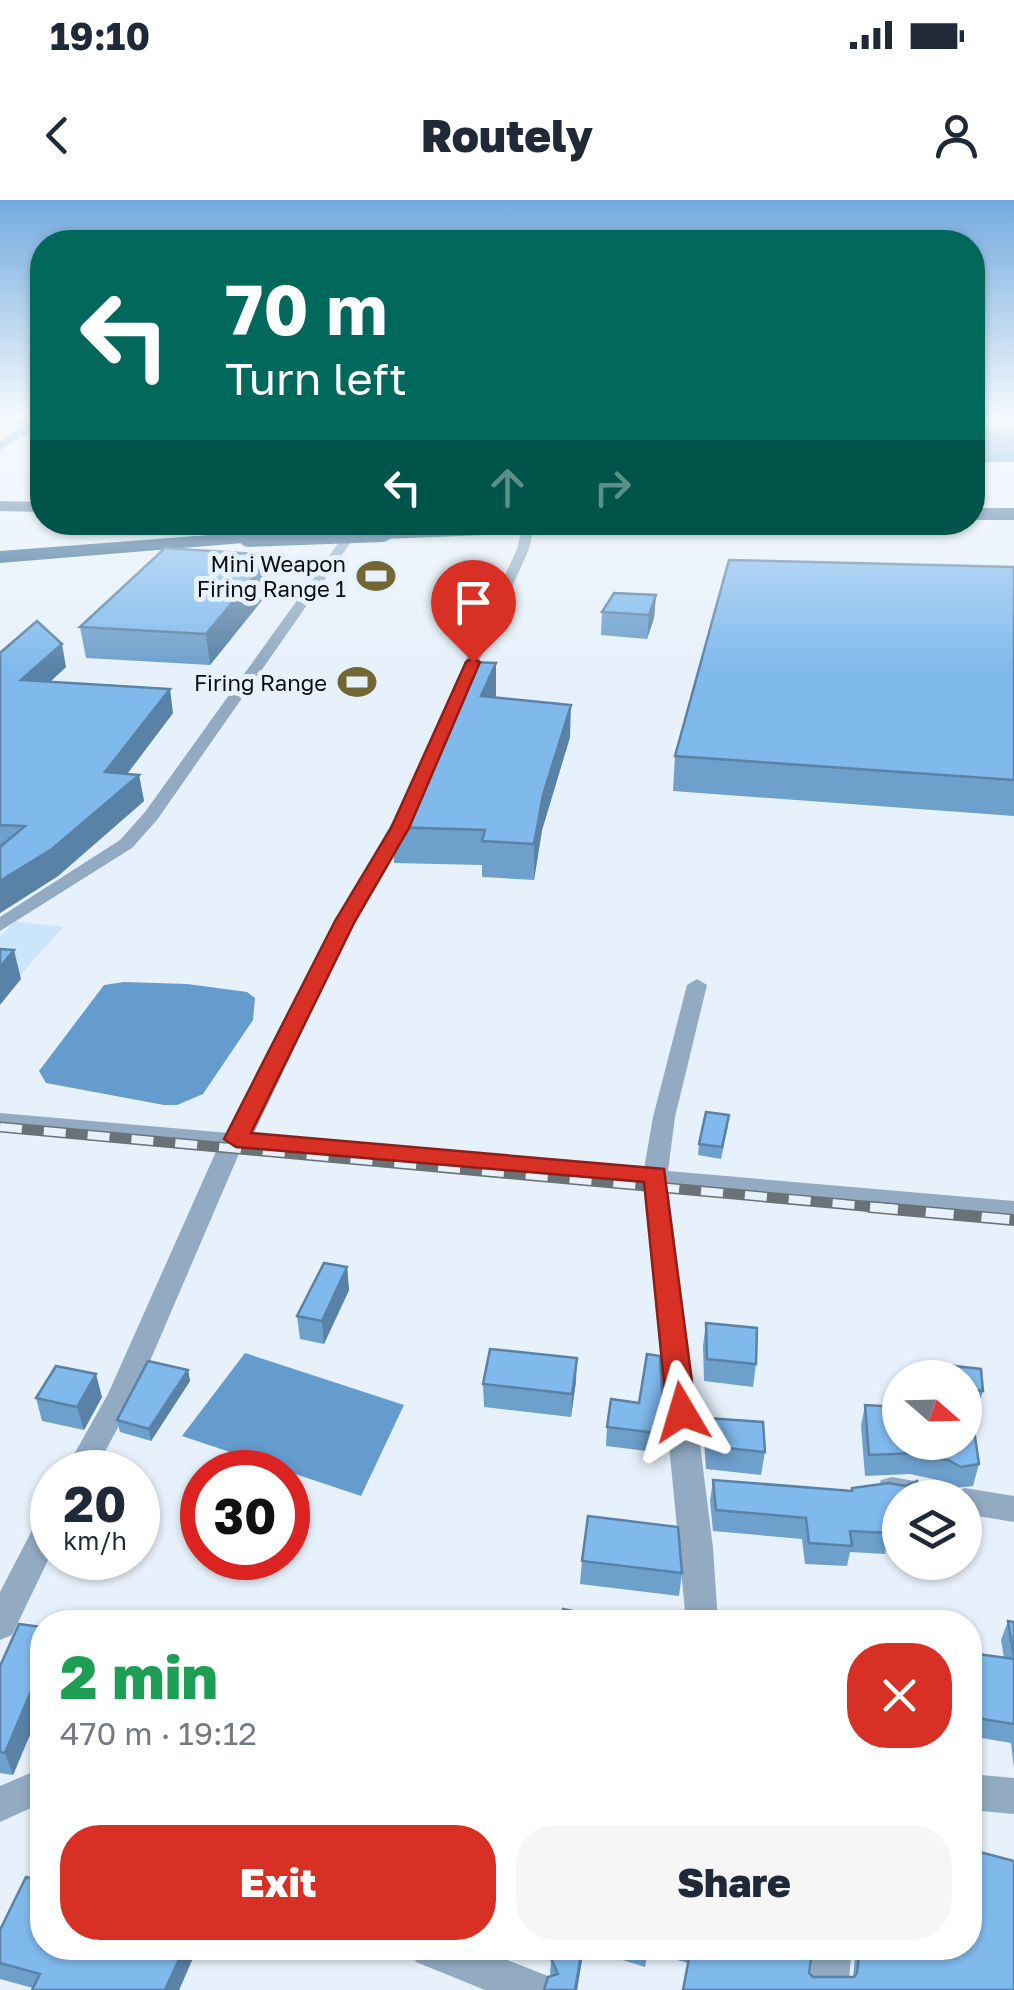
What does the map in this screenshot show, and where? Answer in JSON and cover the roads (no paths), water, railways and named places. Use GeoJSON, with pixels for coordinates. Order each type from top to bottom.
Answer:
{"type":"FeatureCollection","features":[{"type":"Feature","properties":{"kind":"highway"},"geometry":{"type":"LineString","coordinates":[[985,514],[1014,514]]}},
{"type":"Feature","properties":{"kind":"highway"},"geometry":{"type":"LineString","coordinates":[[0,557],[329,535]]}},
{"type":"Feature","properties":{"kind":"main road"},"geometry":{"type":"LineString","coordinates":[[0,506],[30,507]]}},
{"type":"Feature","properties":{"kind":"main road"},"geometry":{"type":"LineString","coordinates":[[0,516],[30,517]]}},
{"type":"Feature","properties":{"kind":"street"},"geometry":{"type":"LineString","coordinates":[[0,925],[126,844],[173,786],[347,539],[311,535]]}},
{"type":"Feature","properties":{"kind":"street"},"geometry":{"type":"LineString","coordinates":[[454,702],[508,583],[524,535]]}},
{"type":"Feature","properties":{"kind":"street"},"geometry":{"type":"LineString","coordinates":[[92,1450],[121,1396],[207,1193],[320,969],[400,828],[415,791]]}},
{"type":"Feature","properties":{"kind":"street"},"geometry":{"type":"LineString","coordinates":[[696,985],[664,1117],[655,1175],[701,1610]]}},
{"type":"Feature","properties":{"kind":"street"},"geometry":{"type":"LineString","coordinates":[[0,1120],[1014,1208]]}},
{"type":"Feature","properties":{"kind":"street"},"geometry":{"type":"LineString","coordinates":[[690,1483],[729,1487]]}},
{"type":"Feature","properties":{"kind":"street"},"geometry":{"type":"LineString","coordinates":[[865,1491],[882,1488]]}},
{"type":"Feature","properties":{"kind":"street"},"geometry":{"type":"LineString","coordinates":[[982,1504],[1014,1509]]}},
{"type":"Feature","properties":{"kind":"street"},"geometry":{"type":"LineString","coordinates":[[0,1624],[30,1565]]}},
{"type":"Feature","properties":{"kind":"street"},"geometry":{"type":"LineString","coordinates":[[0,1804],[30,1791]]}},
{"type":"Feature","properties":{"kind":"street"},"geometry":{"type":"LineString","coordinates":[[982,1793],[1014,1796]]}},
{"type":"Feature","properties":{"kind":"street"},"geometry":{"type":"LineString","coordinates":[[460,1960],[534,1990]]}},
{"type":"Feature","properties":{"kind":"street"},"geometry":{"type":"LineString","coordinates":[[828,1990],[832,1960]]}},
{"type":"Feature","properties":{"kind":"water"},"geometry":{"type":"Polygon","coordinates":[[[187,984],[247,992],[255,998],[253,1020],[203,1094],[177,1105],[164,1105],[46,1083],[39,1071],[104,985],[187,984]]]}},
{"type":"Feature","properties":{"kind":"water"},"geometry":{"type":"Polygon","coordinates":[[[245,1353],[404,1405],[361,1496],[310,1479],[310,1450],[224,1450],[182,1436],[245,1353]]]}},
{"type":"Feature","properties":{"kind":"railway"},"geometry":{"type":"LineString","coordinates":[[0,1127],[897,1209]]}},
{"type":"Feature","properties":{"kind":"railway"},"geometry":{"type":"LineString","coordinates":[[870,1207],[1014,1220]]}},
{"type":"Feature","properties":{"kind":"place","name":"Mini Weapon Firing Range 1"},"geometry":{"type":"Point","coordinates":[376,576]}},
{"type":"Feature","properties":{"kind":"place","name":"Firing Range"},"geometry":{"type":"Point","coordinates":[357,682]}}]}
